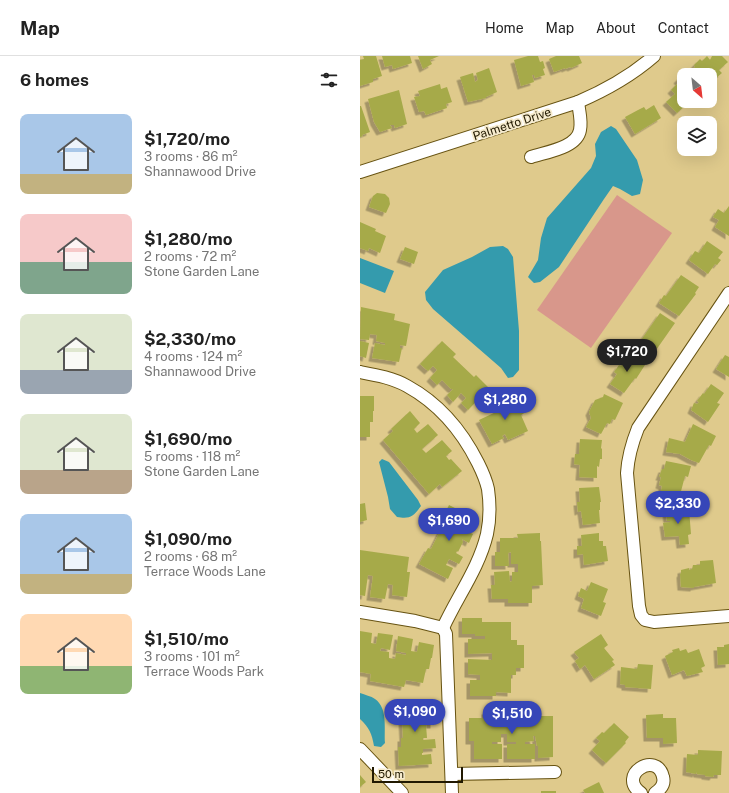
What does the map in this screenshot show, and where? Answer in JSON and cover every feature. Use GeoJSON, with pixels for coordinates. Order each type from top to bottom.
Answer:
{"type":"FeatureCollection","features":[{"type":"Feature","properties":{"kind":"street","name":"Palmetto Drive"},"geometry":{"type":"LineString","coordinates":[[360,172],[578,102],[619,82],[654,56]]}},
{"type":"Feature","properties":{"kind":"street"},"geometry":{"type":"LineString","coordinates":[[531,157],[571,144],[580,131],[581,121],[578,102]]}},
{"type":"Feature","properties":{"kind":"street"},"geometry":{"type":"LineString","coordinates":[[729,293],[638,428],[631,444],[627,473],[641,615],[645,620],[654,622],[729,616]]}},
{"type":"Feature","properties":{"kind":"street"},"geometry":{"type":"LineString","coordinates":[[360,372],[381,376],[406,385],[433,404],[456,427],[463,437],[484,476],[488,488],[489,502],[487,533],[478,562],[450,612],[443,628]]}},
{"type":"Feature","properties":{"kind":"street"},"geometry":{"type":"LineString","coordinates":[[360,612],[415,621],[443,628],[446,634],[452,793]]}},
{"type":"Feature","properties":{"kind":"street"},"geometry":{"type":"LineString","coordinates":[[360,749],[402,793]]}},
{"type":"Feature","properties":{"kind":"street"},"geometry":{"type":"LineString","coordinates":[[641,793],[635,786],[634,777],[638,769],[647,765],[657,768],[663,776],[662,786],[659,792]]}},
{"type":"Feature","properties":{"kind":"street"},"geometry":{"type":"LineString","coordinates":[[452,774],[555,772]]}},
{"type":"Feature","properties":{"kind":"shaded area"},"geometry":{"type":"Polygon","coordinates":[[[617,195],[672,233],[591,348],[537,310],[617,195]]]}},
{"type":"Feature","properties":{"kind":"water"},"geometry":{"type":"Polygon","coordinates":[[[611,126],[616,129],[637,160],[643,180],[640,194],[632,196],[613,186],[559,267],[540,282],[534,283],[528,277],[538,260],[541,238],[547,218],[591,168],[596,156],[595,144],[601,132],[611,126]]]}},
{"type":"Feature","properties":{"kind":"water"},"geometry":{"type":"Polygon","coordinates":[[[503,246],[508,249],[513,257],[519,331],[519,370],[513,377],[508,378],[501,368],[433,309],[426,300],[425,292],[443,270],[490,247],[503,246]]]}},
{"type":"Feature","properties":{"kind":"water"},"geometry":{"type":"Polygon","coordinates":[[[360,258],[394,271],[385,293],[360,283],[360,258]]]}},
{"type":"Feature","properties":{"kind":"water"},"geometry":{"type":"Polygon","coordinates":[[[382,459],[389,462],[418,500],[421,506],[416,513],[411,516],[405,518],[397,517],[390,509],[379,462],[382,459]]]}},
{"type":"Feature","properties":{"kind":"water"},"geometry":{"type":"Polygon","coordinates":[[[360,693],[375,699],[379,703],[384,713],[385,743],[381,747],[374,746],[370,731],[360,719],[360,693]]]}},
{"type":"Feature","properties":{"kind":"building"},"geometry":{"type":"Polygon","coordinates":[[[363,56],[376,56],[382,76],[373,79],[373,82],[360,86],[360,60],[364,59],[363,56]]]}},
{"type":"Feature","properties":{"kind":"building"},"geometry":{"type":"Polygon","coordinates":[[[382,56],[410,56],[412,63],[393,69],[392,65],[385,67],[382,56]]]}},
{"type":"Feature","properties":{"kind":"building"},"geometry":{"type":"Polygon","coordinates":[[[418,56],[439,56],[430,60],[432,64],[423,69],[418,56]]]}},
{"type":"Feature","properties":{"kind":"building"},"geometry":{"type":"Polygon","coordinates":[[[528,56],[538,56],[540,62],[543,61],[545,75],[535,78],[534,75],[532,75],[534,82],[521,86],[514,60],[528,56]]]}},
{"type":"Feature","properties":{"kind":"building"},"geometry":{"type":"Polygon","coordinates":[[[556,56],[579,56],[582,63],[571,68],[565,68],[554,72],[549,59],[556,56]]]}},
{"type":"Feature","properties":{"kind":"building"},"geometry":{"type":"Polygon","coordinates":[[[707,56],[710,60],[712,56],[722,56],[728,62],[719,70],[722,73],[717,77],[717,68],[694,68],[694,65],[700,59],[702,61],[707,56]]]}},
{"type":"Feature","properties":{"kind":"building"},"geometry":{"type":"Polygon","coordinates":[[[489,68],[497,92],[486,98],[468,102],[460,77],[473,73],[475,82],[478,80],[476,73],[489,68]]]}},
{"type":"Feature","properties":{"kind":"building"},"geometry":{"type":"Polygon","coordinates":[[[440,84],[441,89],[447,87],[452,102],[446,104],[447,108],[426,115],[424,111],[419,112],[414,97],[420,96],[418,91],[440,84]]]}},
{"type":"Feature","properties":{"kind":"building"},"geometry":{"type":"Polygon","coordinates":[[[677,84],[677,108],[682,108],[677,113],[666,102],[675,94],[671,90],[677,84]]]}},
{"type":"Feature","properties":{"kind":"building"},"geometry":{"type":"Polygon","coordinates":[[[399,90],[407,124],[395,128],[394,125],[390,125],[392,128],[380,132],[374,122],[368,99],[399,90]]]}},
{"type":"Feature","properties":{"kind":"building"},"geometry":{"type":"Polygon","coordinates":[[[654,105],[661,118],[635,134],[625,117],[644,107],[646,110],[654,105]]]}},
{"type":"Feature","properties":{"kind":"building"},"geometry":{"type":"Polygon","coordinates":[[[360,106],[370,132],[360,137],[360,106]]]}},
{"type":"Feature","properties":{"kind":"building"},"geometry":{"type":"Polygon","coordinates":[[[377,193],[385,194],[389,198],[390,204],[386,213],[369,207],[373,196],[377,193]]]}},
{"type":"Feature","properties":{"kind":"building"},"geometry":{"type":"Polygon","coordinates":[[[729,206],[729,236],[715,227],[719,220],[713,217],[718,209],[724,213],[729,206]]]}},
{"type":"Feature","properties":{"kind":"building"},"geometry":{"type":"Polygon","coordinates":[[[360,222],[376,229],[375,231],[386,236],[380,253],[369,248],[368,251],[360,248],[360,222]]]}},
{"type":"Feature","properties":{"kind":"building"},"geometry":{"type":"Polygon","coordinates":[[[707,241],[723,252],[718,258],[721,260],[717,265],[715,264],[708,274],[689,260],[695,251],[699,253],[707,241]]]}},
{"type":"Feature","properties":{"kind":"building"},"geometry":{"type":"Polygon","coordinates":[[[405,247],[418,252],[414,264],[400,259],[405,247]]]}},
{"type":"Feature","properties":{"kind":"building"},"geometry":{"type":"Polygon","coordinates":[[[681,275],[699,287],[695,293],[696,294],[679,316],[659,303],[681,275]]]}},
{"type":"Feature","properties":{"kind":"building"},"geometry":{"type":"Polygon","coordinates":[[[361,307],[395,314],[394,320],[410,324],[406,346],[400,345],[400,348],[402,348],[399,362],[372,358],[375,343],[385,345],[385,343],[376,341],[377,335],[370,334],[369,340],[360,339],[361,307]]]}},
{"type":"Feature","properties":{"kind":"building"},"geometry":{"type":"Polygon","coordinates":[[[660,313],[675,323],[654,353],[639,343],[660,313]]]}},
{"type":"Feature","properties":{"kind":"building"},"geometry":{"type":"Polygon","coordinates":[[[360,341],[369,343],[366,358],[360,356],[360,341]]]}},
{"type":"Feature","properties":{"kind":"building"},"geometry":{"type":"Polygon","coordinates":[[[442,341],[456,354],[453,357],[474,377],[476,375],[489,388],[468,410],[461,403],[466,398],[461,393],[453,402],[447,395],[453,389],[451,389],[442,380],[437,385],[430,378],[437,370],[433,366],[428,371],[420,364],[442,341]]]}},
{"type":"Feature","properties":{"kind":"building"},"geometry":{"type":"Polygon","coordinates":[[[629,354],[645,365],[624,393],[610,384],[617,374],[614,372],[619,365],[621,366],[629,354]]]}},
{"type":"Feature","properties":{"kind":"building"},"geometry":{"type":"Polygon","coordinates":[[[725,355],[729,357],[729,377],[716,369],[725,355]]]}},
{"type":"Feature","properties":{"kind":"building"},"geometry":{"type":"Polygon","coordinates":[[[711,384],[724,393],[717,403],[720,404],[708,422],[691,410],[694,403],[697,404],[699,402],[697,401],[711,384]]]}},
{"type":"Feature","properties":{"kind":"building"},"geometry":{"type":"Polygon","coordinates":[[[604,394],[623,403],[615,420],[612,419],[610,424],[607,423],[601,434],[586,427],[591,418],[589,412],[595,400],[603,397],[604,394]]]}},
{"type":"Feature","properties":{"kind":"building"},"geometry":{"type":"Polygon","coordinates":[[[360,396],[374,396],[373,422],[370,422],[370,437],[360,437],[360,396]]]}},
{"type":"Feature","properties":{"kind":"building"},"geometry":{"type":"Polygon","coordinates":[[[518,396],[526,412],[521,415],[528,431],[508,440],[505,434],[502,436],[504,438],[492,444],[479,420],[498,411],[496,406],[518,396]]]}},
{"type":"Feature","properties":{"kind":"building"},"geometry":{"type":"Polygon","coordinates":[[[410,411],[420,423],[414,429],[417,433],[428,424],[438,435],[422,449],[426,453],[442,440],[452,451],[446,456],[449,460],[451,459],[462,471],[442,487],[440,484],[429,494],[383,440],[393,431],[391,429],[410,411]]]}},
{"type":"Feature","properties":{"kind":"building"},"geometry":{"type":"Polygon","coordinates":[[[693,424],[716,436],[699,463],[680,454],[666,452],[669,438],[685,442],[693,424]]]}},
{"type":"Feature","properties":{"kind":"building"},"geometry":{"type":"Polygon","coordinates":[[[580,439],[602,440],[602,459],[600,459],[599,467],[597,466],[597,478],[579,477],[580,465],[574,464],[575,454],[579,454],[580,439]]]}},
{"type":"Feature","properties":{"kind":"building"},"geometry":{"type":"Polygon","coordinates":[[[666,461],[691,466],[688,477],[685,476],[679,499],[660,496],[662,486],[659,485],[661,477],[659,477],[662,469],[664,469],[666,461]]]}},
{"type":"Feature","properties":{"kind":"building"},"geometry":{"type":"Polygon","coordinates":[[[599,487],[601,502],[599,510],[600,523],[583,525],[581,511],[578,512],[577,502],[580,502],[579,488],[599,487]]]}},
{"type":"Feature","properties":{"kind":"building"},"geometry":{"type":"Polygon","coordinates":[[[365,503],[367,520],[360,522],[360,504],[365,503]]]}},
{"type":"Feature","properties":{"kind":"building"},"geometry":{"type":"Polygon","coordinates":[[[449,505],[477,519],[473,528],[466,524],[465,525],[464,530],[473,534],[469,543],[462,539],[463,542],[456,553],[463,557],[459,564],[449,559],[446,565],[453,568],[448,579],[419,564],[428,548],[431,549],[444,523],[441,521],[449,505]]]}},
{"type":"Feature","properties":{"kind":"building"},"geometry":{"type":"Polygon","coordinates":[[[671,508],[680,508],[681,510],[689,509],[691,534],[688,535],[689,544],[680,545],[679,536],[665,537],[663,523],[670,522],[667,521],[666,511],[671,511],[671,508]]]}},
{"type":"Feature","properties":{"kind":"building"},"geometry":{"type":"Polygon","coordinates":[[[540,533],[543,585],[532,586],[532,603],[508,603],[508,599],[492,599],[491,585],[495,585],[494,572],[509,571],[510,582],[512,581],[512,572],[518,572],[518,564],[511,564],[511,552],[508,553],[509,566],[495,566],[495,552],[500,552],[500,538],[518,538],[517,534],[540,533]]]}},
{"type":"Feature","properties":{"kind":"building"},"geometry":{"type":"Polygon","coordinates":[[[599,533],[599,541],[603,541],[603,546],[606,546],[608,561],[584,565],[583,554],[577,555],[577,546],[582,546],[581,535],[599,533]]]}},
{"type":"Feature","properties":{"kind":"building"},"geometry":{"type":"Polygon","coordinates":[[[360,550],[409,557],[407,572],[410,572],[407,597],[392,595],[393,585],[388,584],[385,599],[370,597],[373,576],[368,575],[365,596],[360,595],[360,550]]]}},
{"type":"Feature","properties":{"kind":"building"},"geometry":{"type":"Polygon","coordinates":[[[713,560],[716,583],[694,588],[681,587],[681,570],[689,568],[689,570],[692,569],[693,565],[700,565],[700,561],[713,560]]]}},
{"type":"Feature","properties":{"kind":"building"},"geometry":{"type":"Polygon","coordinates":[[[591,582],[608,589],[603,602],[606,603],[601,616],[581,608],[584,599],[578,596],[581,588],[587,591],[591,582]]]}},
{"type":"Feature","properties":{"kind":"building"},"geometry":{"type":"Polygon","coordinates":[[[462,618],[482,618],[482,622],[511,622],[511,640],[517,640],[517,645],[524,645],[524,668],[516,668],[516,675],[511,675],[511,693],[496,692],[496,696],[470,696],[470,680],[480,680],[480,675],[468,674],[468,659],[492,660],[492,653],[468,654],[468,639],[485,639],[485,636],[462,634],[462,618]]]}},
{"type":"Feature","properties":{"kind":"building"},"geometry":{"type":"Polygon","coordinates":[[[360,631],[372,633],[371,643],[376,644],[378,633],[393,635],[390,650],[381,648],[380,651],[389,652],[389,658],[395,659],[396,653],[406,655],[406,653],[396,651],[398,636],[413,639],[411,651],[417,652],[419,642],[434,645],[429,669],[426,669],[423,683],[406,680],[404,687],[370,681],[371,674],[360,672],[360,631]]]}},
{"type":"Feature","properties":{"kind":"building"},"geometry":{"type":"Polygon","coordinates":[[[601,634],[608,645],[604,648],[614,660],[612,661],[615,665],[594,679],[585,665],[580,669],[575,661],[579,658],[574,652],[601,634]]]}},
{"type":"Feature","properties":{"kind":"building"},"geometry":{"type":"Polygon","coordinates":[[[729,644],[729,664],[718,665],[717,647],[724,647],[724,645],[729,644]]]}},
{"type":"Feature","properties":{"kind":"building"},"geometry":{"type":"Polygon","coordinates":[[[679,648],[680,651],[686,649],[688,653],[699,649],[705,666],[701,668],[703,672],[687,676],[684,670],[672,675],[665,656],[673,652],[672,650],[679,648]]]}},
{"type":"Feature","properties":{"kind":"building"},"geometry":{"type":"Polygon","coordinates":[[[638,664],[653,665],[651,689],[625,687],[625,685],[620,684],[621,667],[637,669],[638,664]]]}},
{"type":"Feature","properties":{"kind":"building"},"geometry":{"type":"Polygon","coordinates":[[[430,699],[430,709],[421,710],[421,712],[422,717],[434,716],[434,725],[426,725],[427,738],[423,738],[423,740],[435,739],[436,748],[423,749],[422,755],[431,754],[432,764],[399,766],[398,747],[401,747],[401,738],[403,738],[402,718],[399,718],[398,701],[430,699]]]}},
{"type":"Feature","properties":{"kind":"building"},"geometry":{"type":"Polygon","coordinates":[[[537,710],[537,716],[553,716],[553,757],[538,758],[538,746],[535,736],[533,736],[534,741],[525,742],[525,744],[535,744],[535,759],[507,759],[507,744],[516,744],[516,742],[507,742],[507,734],[501,734],[501,742],[492,742],[492,744],[502,744],[502,759],[474,759],[474,741],[469,741],[469,718],[485,718],[485,711],[537,710]]]}},
{"type":"Feature","properties":{"kind":"building"},"geometry":{"type":"Polygon","coordinates":[[[663,714],[663,718],[676,718],[677,743],[663,744],[663,738],[647,738],[646,715],[663,714]]]}},
{"type":"Feature","properties":{"kind":"building"},"geometry":{"type":"Polygon","coordinates":[[[614,723],[629,737],[625,742],[626,743],[606,763],[592,750],[600,741],[596,738],[602,732],[604,733],[614,723]]]}},
{"type":"Feature","properties":{"kind":"building"},"geometry":{"type":"Polygon","coordinates":[[[698,750],[722,751],[721,775],[714,775],[713,777],[697,774],[697,772],[696,774],[686,772],[687,754],[698,755],[698,750]]]}},
{"type":"Feature","properties":{"kind":"building"},"geometry":{"type":"Polygon","coordinates":[[[360,775],[366,782],[360,787],[360,775]]]}},
{"type":"Feature","properties":{"kind":"building"},"geometry":{"type":"Polygon","coordinates":[[[599,782],[604,793],[585,793],[583,790],[599,782]]]}},
{"type":"Feature","properties":{"kind":"building"},"geometry":{"type":"Polygon","coordinates":[[[541,791],[556,791],[556,793],[541,793],[541,791]]]}}]}
